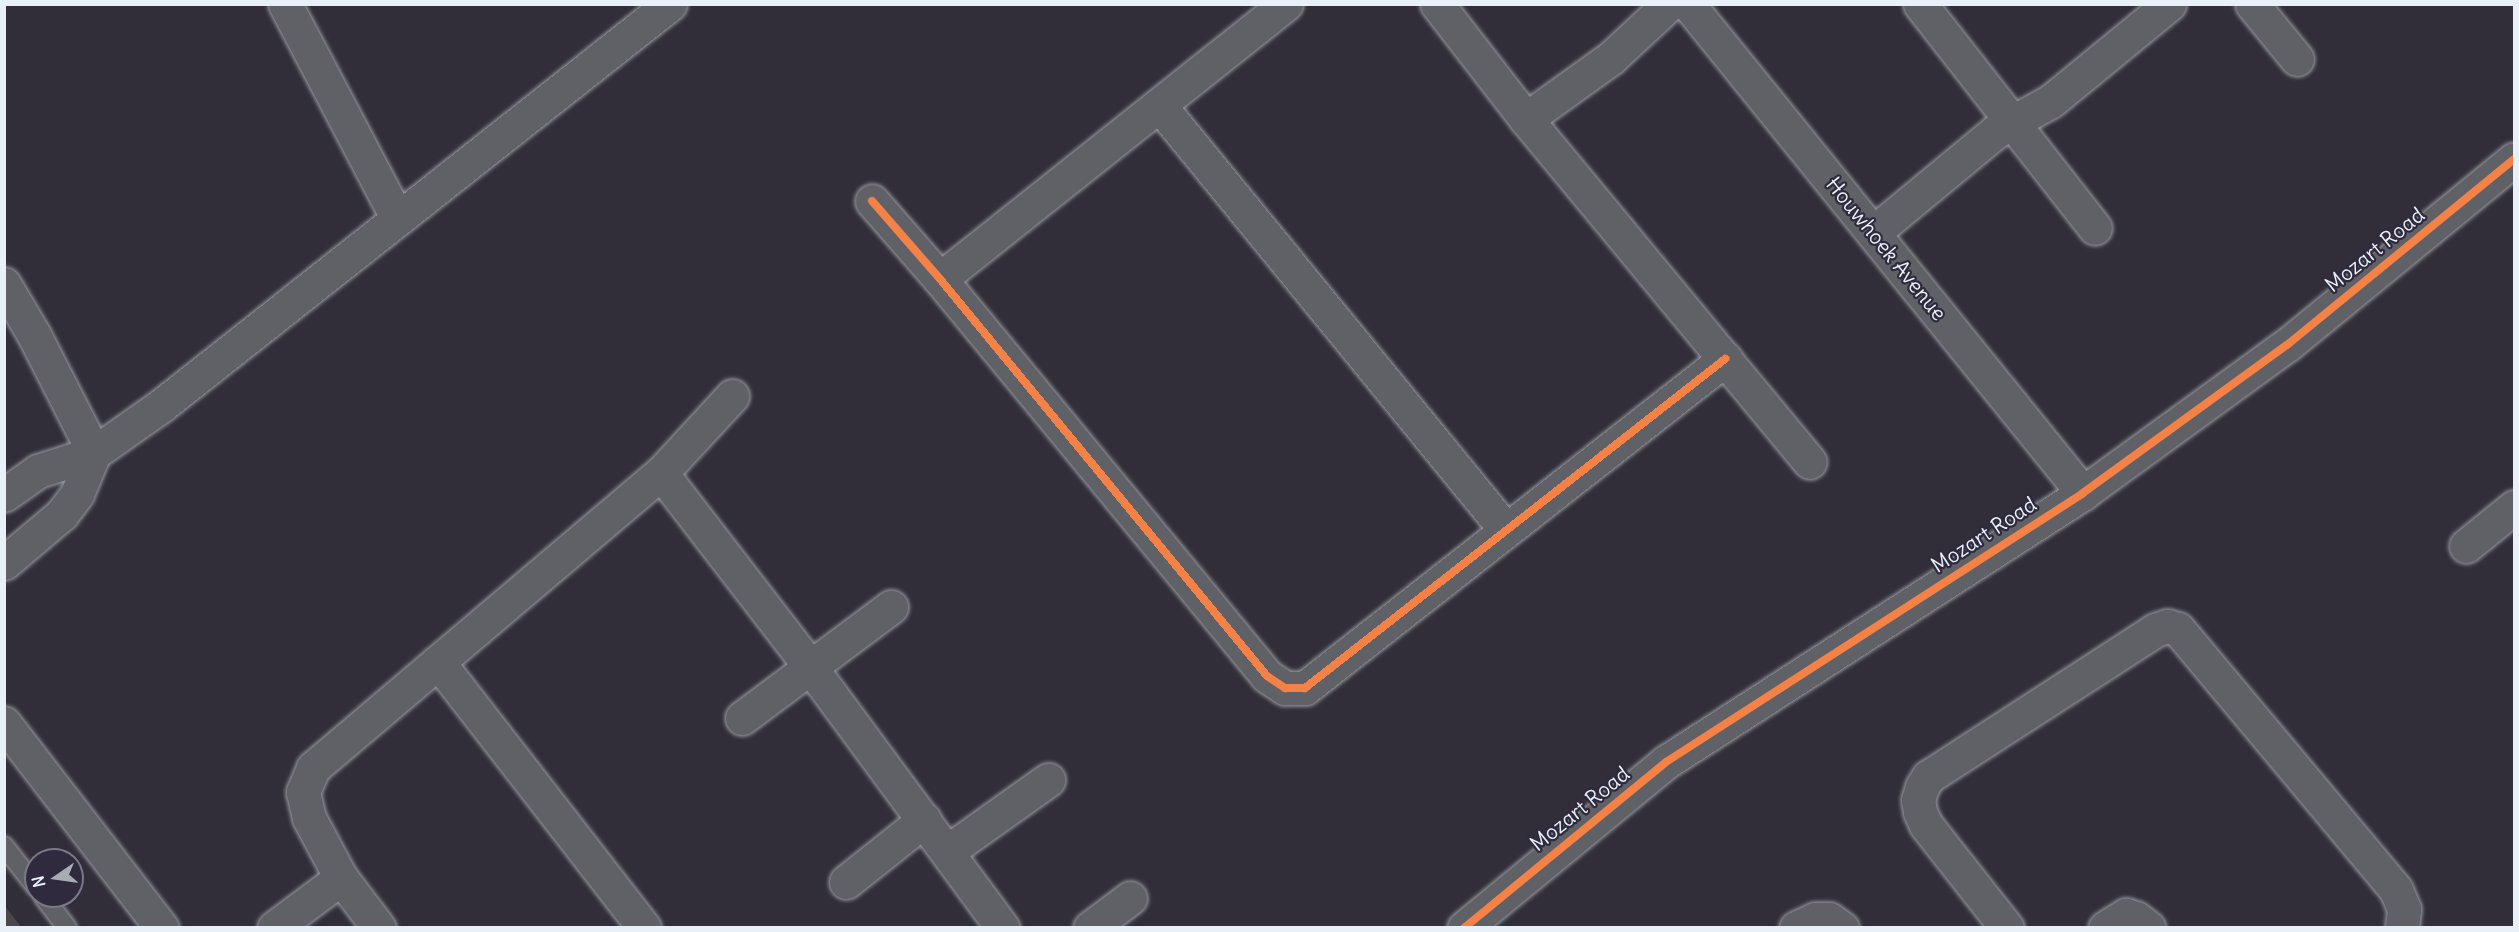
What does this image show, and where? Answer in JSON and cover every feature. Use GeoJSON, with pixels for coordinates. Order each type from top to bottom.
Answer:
{"type":"FeatureCollection","features":[{"type":"Feature","properties":{"kind":"street"},"geometry":{"type":"LineString","coordinates":[[285,4],[397,217]]}},
{"type":"Feature","properties":{"kind":"street"},"geometry":{"type":"LineString","coordinates":[[4,495],[38,471],[94,453],[162,405],[397,217],[670,4]]}},
{"type":"Feature","properties":{"kind":"street"},"geometry":{"type":"LineString","coordinates":[[940,279],[1286,4]]}},
{"type":"Feature","properties":{"kind":"street"},"geometry":{"type":"LineString","coordinates":[[1437,4],[1526,120],[1810,462]]}},
{"type":"Feature","properties":{"kind":"street"},"geometry":{"type":"LineString","coordinates":[[1526,120],[1611,58],[1669,4]]}},
{"type":"Feature","properties":{"kind":"street","name":"Houwhoek Avenue"},"geometry":{"type":"LineString","coordinates":[[1688,4],[2083,493]]}},
{"type":"Feature","properties":{"kind":"street"},"geometry":{"type":"LineString","coordinates":[[1920,4],[2094,228]]}},
{"type":"Feature","properties":{"kind":"street"},"geometry":{"type":"LineString","coordinates":[[1873,233],[1995,132],[2051,100],[2169,4]]}},
{"type":"Feature","properties":{"kind":"street"},"geometry":{"type":"LineString","coordinates":[[2252,4],[2297,59]]}},
{"type":"Feature","properties":{"kind":"street"},"geometry":{"type":"LineString","coordinates":[[1159,105],[1505,529]]}},
{"type":"Feature","properties":{"kind":"street","name":"Mozart Road"},"geometry":{"type":"LineString","coordinates":[[1464,927],[1666,762],[2083,493],[2287,345],[2514,159]]}},
{"type":"Feature","properties":{"kind":"street"},"geometry":{"type":"LineString","coordinates":[[873,201],[1267,676],[1286,688],[1305,688],[1505,529],[1725,359]]}},
{"type":"Feature","properties":{"kind":"street"},"geometry":{"type":"LineString","coordinates":[[4,284],[34,335],[94,453],[77,494],[62,514],[4,563]]}},
{"type":"Feature","properties":{"kind":"street"},"geometry":{"type":"LineString","coordinates":[[379,927],[341,878],[309,818],[303,792],[313,768],[661,473],[732,396]]}},
{"type":"Feature","properties":{"kind":"street"},"geometry":{"type":"LineString","coordinates":[[661,473],[811,668],[1003,927]]}},
{"type":"Feature","properties":{"kind":"street"},"geometry":{"type":"LineString","coordinates":[[2466,546],[2514,507]]}},
{"type":"Feature","properties":{"kind":"street"},"geometry":{"type":"LineString","coordinates":[[742,718],[891,607]]}},
{"type":"Feature","properties":{"kind":"street"},"geometry":{"type":"LineString","coordinates":[[2007,927],[1926,825],[1918,800],[1922,787],[1928,777],[2154,630],[2167,626],[2178,629],[2396,890],[2404,909],[2402,927]]}},
{"type":"Feature","properties":{"kind":"street"},"geometry":{"type":"LineString","coordinates":[[438,662],[644,927]]}},
{"type":"Feature","properties":{"kind":"street"},"geometry":{"type":"LineString","coordinates":[[4,723],[162,927]]}},
{"type":"Feature","properties":{"kind":"street"},"geometry":{"type":"LineString","coordinates":[[948,851],[1048,780]]}},
{"type":"Feature","properties":{"kind":"street"},"geometry":{"type":"LineString","coordinates":[[846,882],[924,820]]}},
{"type":"Feature","properties":{"kind":"street"},"geometry":{"type":"LineString","coordinates":[[274,927],[341,878]]}},
{"type":"Feature","properties":{"kind":"street"},"geometry":{"type":"LineString","coordinates":[[1090,927],[1130,898]]}},
{"type":"Feature","properties":{"kind":"street"},"geometry":{"type":"LineString","coordinates":[[2105,927],[2126,915],[2136,918],[2149,927]]}},
{"type":"Feature","properties":{"kind":"street"},"geometry":{"type":"LineString","coordinates":[[1796,927],[1815,919],[1829,919],[1842,927]]}},
{"type":"Feature","properties":{"kind":"lane"},"geometry":{"type":"LineString","coordinates":[[4,846],[24,872]]}},
{"type":"Feature","properties":{"kind":"lane"},"geometry":{"type":"LineString","coordinates":[[52,908],[67,927]]}},
{"type":"Feature","properties":{"kind":"building"},"geometry":{"type":"Polygon","coordinates":[[[4,905],[22,928],[4,928],[4,905]]]}},
{"type":"Feature","properties":{"kind":"cycle path"},"geometry":{"type":"LineString","coordinates":[[1464,928],[1666,762],[2083,493],[2287,345],[2514,159]]}},
{"type":"Feature","properties":{"kind":"cycle path"},"geometry":{"type":"LineString","coordinates":[[872,201],[940,279],[1267,676],[1285,688],[1305,688],[1725,359]]}}]}
